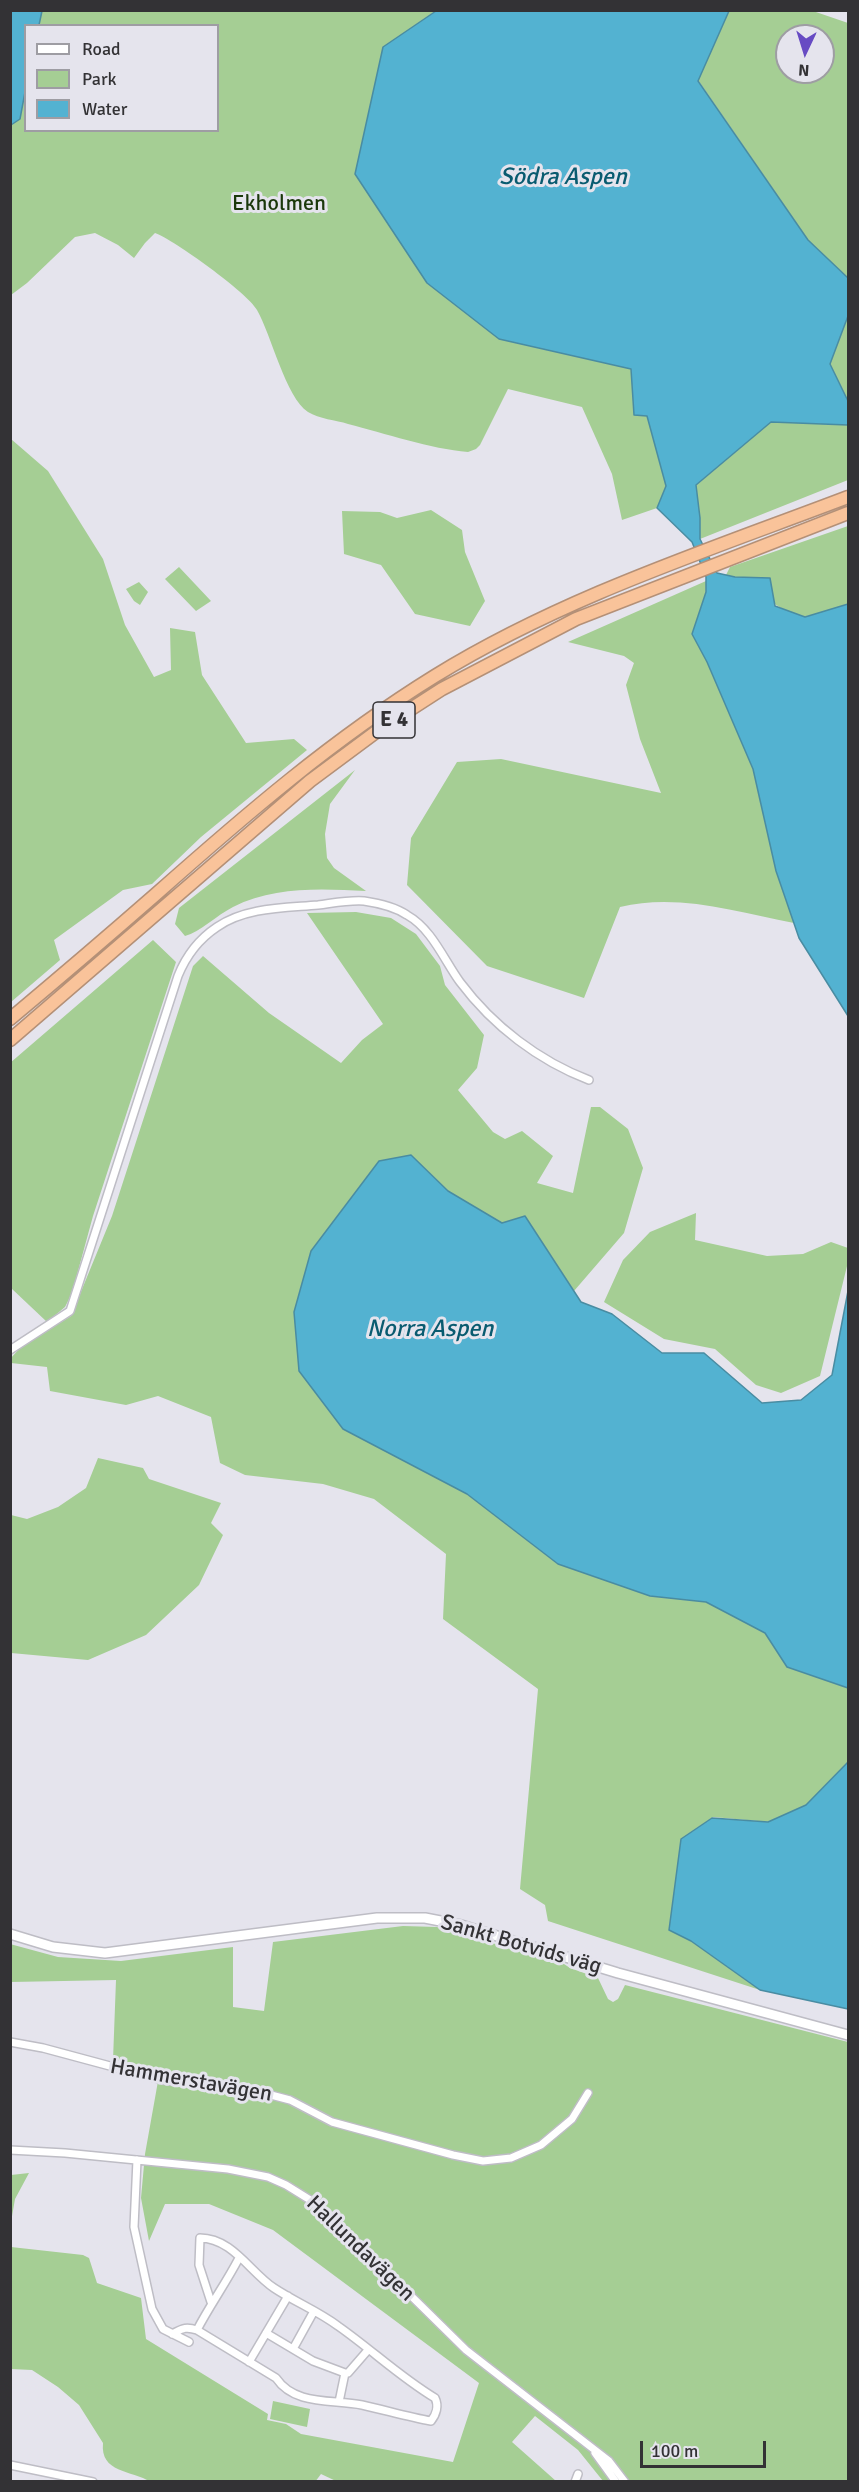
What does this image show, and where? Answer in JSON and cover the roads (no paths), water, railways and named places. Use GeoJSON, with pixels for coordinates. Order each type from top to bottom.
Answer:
{"type":"FeatureCollection","features":[{"type":"Feature","properties":{"kind":"highway","name":"E 4"},"geometry":{"type":"LineString","coordinates":[[10,1019],[294,775],[372,716],[436,675],[497,641],[570,605],[849,497]]}},
{"type":"Feature","properties":{"kind":"highway","name":"E 4"},"geometry":{"type":"LineString","coordinates":[[10,1040],[310,781],[380,729],[442,688],[576,619],[849,513]]}},
{"type":"Feature","properties":{"kind":"main road","name":"Sankt Botvids väg"},"geometry":{"type":"LineString","coordinates":[[10,1934],[53,1947],[105,1953],[377,1918],[425,1918],[461,1924],[618,1973],[849,2035]]}},
{"type":"Feature","properties":{"kind":"street"},"geometry":{"type":"LineString","coordinates":[[10,1350],[70,1311],[178,976],[183,964],[204,937],[226,922],[244,914],[266,909],[342,901],[374,903],[406,914],[418,922],[461,983],[495,1021],[532,1052],[562,1070],[589,1080]]}},
{"type":"Feature","properties":{"kind":"street","name":"Hammerstavägen"},"geometry":{"type":"LineString","coordinates":[[10,2042],[44,2048],[129,2073],[162,2080],[252,2090],[290,2100],[332,2122],[453,2155],[483,2160],[511,2158],[541,2145],[572,2120],[588,2093]]}},
{"type":"Feature","properties":{"kind":"street","name":"Hallundavägen"},"geometry":{"type":"LineString","coordinates":[[10,2150],[66,2153],[228,2169],[268,2178],[300,2192],[329,2216],[466,2350],[609,2461],[625,2481]]}},
{"type":"Feature","properties":{"kind":"street"},"geometry":{"type":"LineString","coordinates":[[137,2160],[134,2227],[152,2309],[163,2329],[189,2342]]}},
{"type":"Feature","properties":{"kind":"street"},"geometry":{"type":"LineString","coordinates":[[172,2334],[181,2328],[188,2327],[197,2330],[276,2378],[283,2388],[318,2401],[339,2402],[431,2421],[435,2417],[437,2404],[435,2398],[368,2350],[338,2325],[274,2288],[239,2258],[234,2250],[217,2241],[200,2238],[199,2265],[211,2302]]}},
{"type":"Feature","properties":{"kind":"street"},"geometry":{"type":"LineString","coordinates":[[197,2330],[211,2302],[221,2291],[239,2258]]}},
{"type":"Feature","properties":{"kind":"street"},"geometry":{"type":"LineString","coordinates":[[249,2362],[288,2296]]}},
{"type":"Feature","properties":{"kind":"street"},"geometry":{"type":"LineString","coordinates":[[293,2349],[314,2311]]}},
{"type":"Feature","properties":{"kind":"street"},"geometry":{"type":"LineString","coordinates":[[266,2333],[313,2361],[345,2373],[348,2373],[368,2350]]}},
{"type":"Feature","properties":{"kind":"street"},"geometry":{"type":"LineString","coordinates":[[339,2402],[345,2373]]}},
{"type":"Feature","properties":{"kind":"street","name":"Hallundavägen"},"geometry":{"type":"LineString","coordinates":[[591,2449],[616,2481]]}},
{"type":"Feature","properties":{"kind":"street"},"geometry":{"type":"LineString","coordinates":[[10,2465],[93,2481]]}},
{"type":"Feature","properties":{"kind":"water"},"geometry":{"type":"Polygon","coordinates":[[[11,10],[42,11],[39,24],[24,24],[24,97],[20,119],[11,125],[11,10]]]}},
{"type":"Feature","properties":{"kind":"water","name":"Södra Aspen"},"geometry":{"type":"Polygon","coordinates":[[[436,11],[729,11],[698,81],[808,240],[848,278],[848,316],[830,364],[848,401],[848,425],[771,422],[696,485],[700,539],[717,573],[735,577],[770,578],[775,606],[805,617],[848,604],[848,1016],[799,938],[776,871],[753,769],[707,662],[692,634],[706,592],[706,577],[692,542],[657,508],[666,486],[647,416],[634,415],[631,369],[499,339],[427,283],[355,174],[383,47],[436,11]]]}},
{"type":"Feature","properties":{"kind":"water","name":"Norra Aspen"},"geometry":{"type":"Polygon","coordinates":[[[411,1155],[448,1191],[502,1223],[525,1216],[581,1302],[612,1314],[662,1353],[704,1353],[762,1403],[801,1400],[832,1375],[848,1291],[848,1688],[787,1667],[765,1633],[706,1602],[650,1596],[558,1564],[467,1494],[343,1429],[299,1371],[294,1312],[311,1251],[379,1161],[411,1155]]]}},
{"type":"Feature","properties":{"kind":"water"},"geometry":{"type":"Polygon","coordinates":[[[848,1762],[848,2009],[760,1990],[691,1941],[669,1930],[681,1839],[712,1818],[768,1822],[806,1805],[848,1762]]]}},
{"type":"Feature","properties":{"kind":"park label","name":"Ekholmen"},"geometry":{"type":"Point","coordinates":[279,204]}}]}
